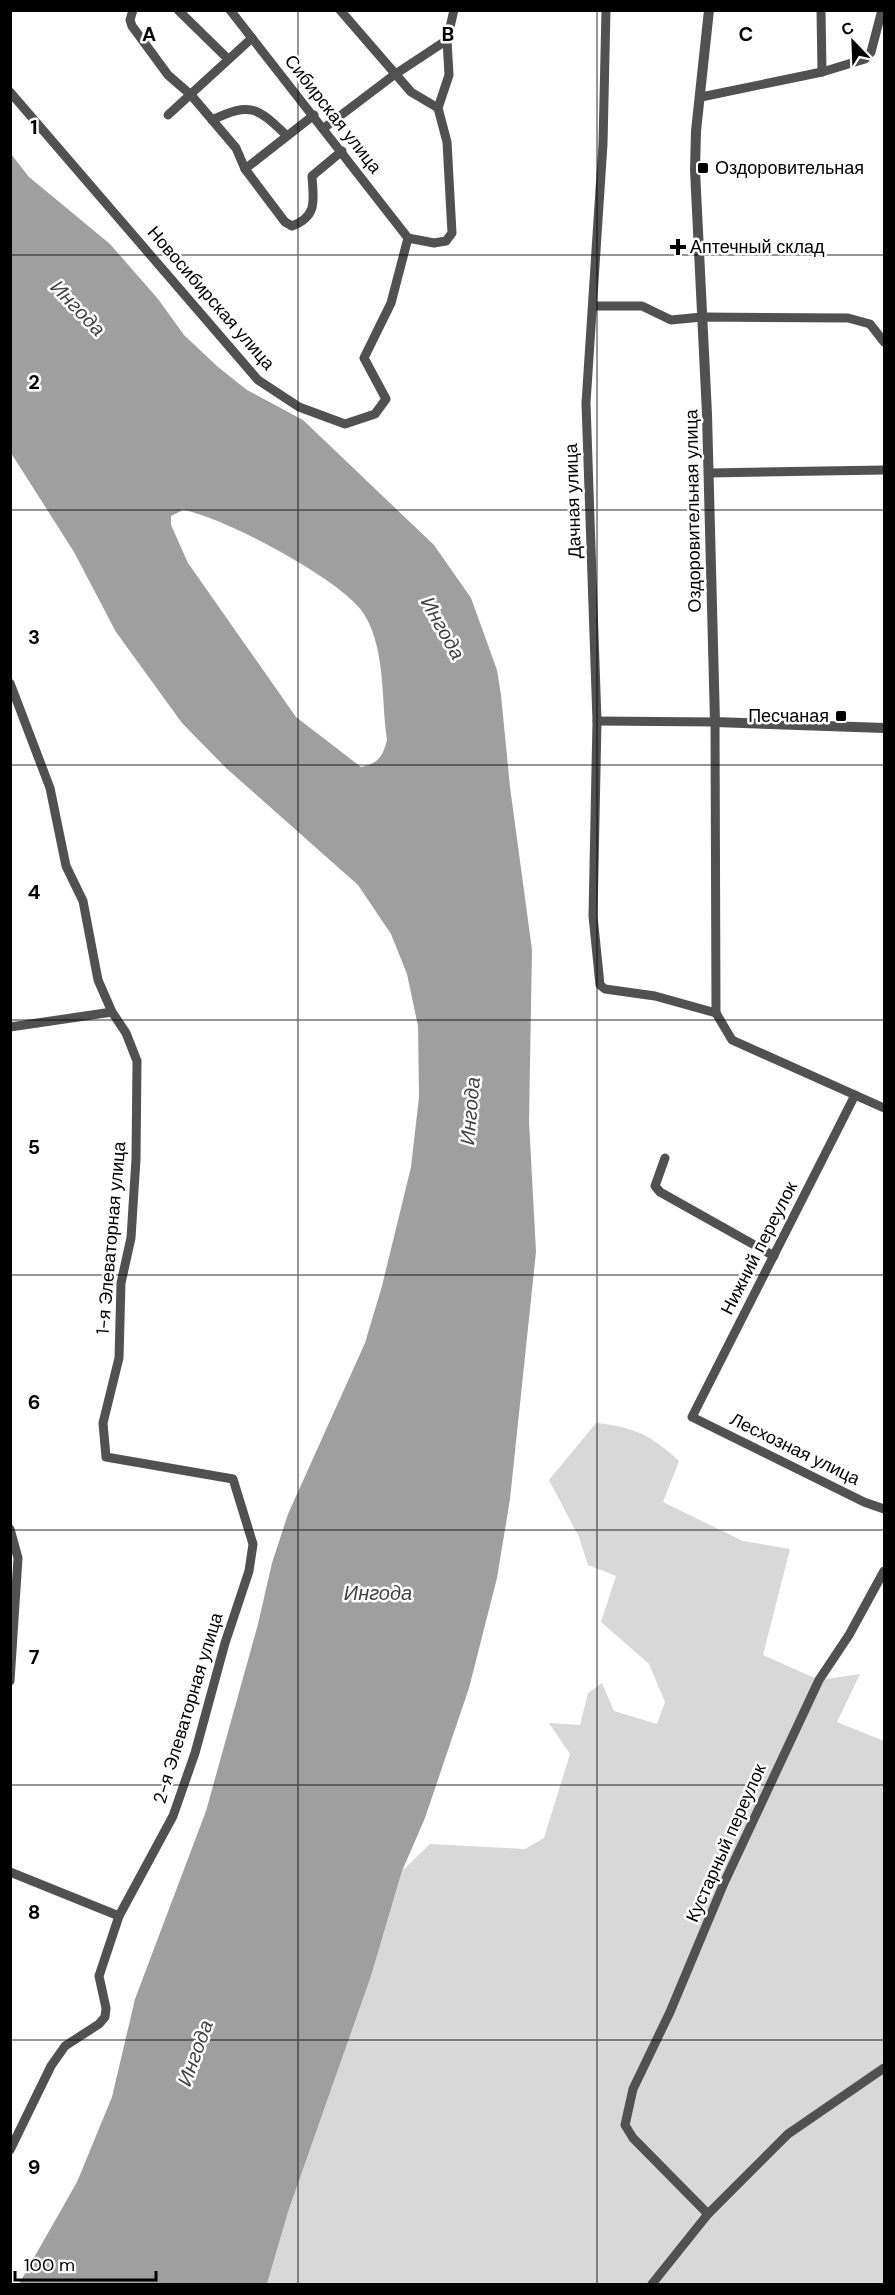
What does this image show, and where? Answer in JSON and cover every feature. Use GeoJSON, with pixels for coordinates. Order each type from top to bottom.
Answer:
{"type":"FeatureCollection","features":[{"type":"Feature","properties":{"kind":"street"},"geometry":{"type":"LineString","coordinates":[[133,10],[130,20],[132,26],[168,75],[191,95],[236,148],[245,169],[285,222],[292,226],[302,222],[315,200],[312,176],[342,151]]}},
{"type":"Feature","properties":{"kind":"street"},"geometry":{"type":"LineString","coordinates":[[178,10],[227,58]]}},
{"type":"Feature","properties":{"kind":"street","name":"Сибирская улица"},"geometry":{"type":"LineString","coordinates":[[230,10],[408,238]]}},
{"type":"Feature","properties":{"kind":"street"},"geometry":{"type":"LineString","coordinates":[[340,10],[394,75],[423,102],[438,108]]}},
{"type":"Feature","properties":{"kind":"street"},"geometry":{"type":"LineString","coordinates":[[408,238],[434,243],[446,241],[452,233],[447,142],[438,108],[449,75],[447,40],[454,10]]}},
{"type":"Feature","properties":{"kind":"street","name":"Дачная улица"},"geometry":{"type":"LineString","coordinates":[[606,10],[603,144],[586,404],[597,721],[593,916],[600,985],[605,989],[656,996],[716,1013]]}},
{"type":"Feature","properties":{"kind":"street","name":"Оздоровительная улица"},"geometry":{"type":"LineString","coordinates":[[709,10],[696,131],[695,170],[709,473],[715,722],[716,1013]]}},
{"type":"Feature","properties":{"kind":"street"},"geometry":{"type":"LineString","coordinates":[[821,10],[822,72]]}},
{"type":"Feature","properties":{"kind":"street"},"geometry":{"type":"LineString","coordinates":[[701,97],[822,72],[865,59],[871,52],[882,10]]}},
{"type":"Feature","properties":{"kind":"street"},"geometry":{"type":"LineString","coordinates":[[168,116],[227,58],[252,38]]}},
{"type":"Feature","properties":{"kind":"street"},"geometry":{"type":"LineString","coordinates":[[324,128],[394,75],[447,40]]}},
{"type":"Feature","properties":{"kind":"street","name":"Новосибирская улица"},"geometry":{"type":"LineString","coordinates":[[10,92],[258,380],[299,407],[345,424],[375,414],[386,399],[364,358],[391,303],[408,238]]}},
{"type":"Feature","properties":{"kind":"street"},"geometry":{"type":"LineString","coordinates":[[212,120],[232,110],[246,108],[264,113],[286,135]]}},
{"type":"Feature","properties":{"kind":"street"},"geometry":{"type":"LineString","coordinates":[[245,169],[262,158],[286,135],[314,115]]}},
{"type":"Feature","properties":{"kind":"street"},"geometry":{"type":"LineString","coordinates":[[594,306],[642,306],[671,320],[702,317],[848,318],[870,324],[885,342]]}},
{"type":"Feature","properties":{"kind":"street"},"geometry":{"type":"LineString","coordinates":[[709,473],[885,470]]}},
{"type":"Feature","properties":{"kind":"street","name":"1-я Элеваторная улица"},"geometry":{"type":"LineString","coordinates":[[10,683],[50,788],[66,866],[83,902],[99,980],[112,1012],[126,1033],[137,1061],[136,1159],[131,1238],[121,1283],[119,1358],[103,1423],[106,1457],[233,1479]]}},
{"type":"Feature","properties":{"kind":"street"},"geometry":{"type":"LineString","coordinates":[[597,721],[715,722],[885,728]]}},
{"type":"Feature","properties":{"kind":"street"},"geometry":{"type":"LineString","coordinates":[[10,1027],[112,1012]]}},
{"type":"Feature","properties":{"kind":"street"},"geometry":{"type":"LineString","coordinates":[[716,1013],[732,1040],[885,1108]]}},
{"type":"Feature","properties":{"kind":"street","name":"Нижний переулок"},"geometry":{"type":"LineString","coordinates":[[692,1417],[855,1095]]}},
{"type":"Feature","properties":{"kind":"street"},"geometry":{"type":"LineString","coordinates":[[665,1158],[656,1179],[655,1186],[660,1192],[774,1256]]}},
{"type":"Feature","properties":{"kind":"street","name":"Лесхозная улица"},"geometry":{"type":"LineString","coordinates":[[692,1417],[864,1502],[885,1509]]}},
{"type":"Feature","properties":{"kind":"street","name":"2-я Элеваторная улица"},"geometry":{"type":"LineString","coordinates":[[10,2150],[60,2052],[65,2046],[99,2025],[105,2017],[99,1976],[119,1916],[173,1816],[195,1753],[225,1643],[249,1571],[253,1544],[233,1479]]}},
{"type":"Feature","properties":{"kind":"street"},"geometry":{"type":"LineString","coordinates":[[10,1529],[18,1558],[10,1682]]}},
{"type":"Feature","properties":{"kind":"street","name":"Кустарный переулок"},"geometry":{"type":"LineString","coordinates":[[708,2214],[633,2138],[625,2125],[633,2089],[670,2012],[724,1883],[819,1680],[849,1635],[885,1571]]}},
{"type":"Feature","properties":{"kind":"street"},"geometry":{"type":"LineString","coordinates":[[10,1872],[119,1916]]}},
{"type":"Feature","properties":{"kind":"street"},"geometry":{"type":"LineString","coordinates":[[652,2284],[708,2214],[788,2134],[885,2068]]}},
{"type":"Feature","properties":{"kind":"shaded area"},"geometry":{"type":"Polygon","coordinates":[[[596,1423],[621,1427],[641,1434],[660,1445],[679,1461],[663,1502],[743,1541],[790,1549],[763,1655],[819,1680],[860,1674],[837,1722],[884,1741],[884,2284],[267,2284],[288,2212],[371,1976],[402,1871],[430,1844],[525,1849],[544,1838],[570,1754],[549,1723],[580,1725],[588,1693],[602,1683],[614,1711],[657,1724],[665,1702],[649,1664],[601,1622],[616,1576],[588,1565],[579,1537],[549,1480],[596,1423]]]}},
{"type":"Feature","properties":{"kind":"water","name":"Ингода"},"geometry":{"type":"Polygon","coordinates":[[[11,154],[29,177],[110,244],[158,299],[184,335],[218,367],[247,390],[303,420],[434,545],[471,598],[497,670],[501,695],[510,787],[532,950],[529,1121],[536,1252],[510,1499],[497,1578],[469,1688],[425,1818],[402,1871],[371,1976],[288,2212],[267,2284],[19,2284],[77,2182],[112,2097],[135,1999],[206,1811],[258,1624],[272,1563],[288,1514],[365,1343],[382,1286],[411,1167],[419,1097],[418,1026],[407,974],[391,934],[358,885],[226,768],[182,723],[116,632],[74,552],[11,453],[11,154]],[[183,510],[171,516],[171,525],[188,563],[296,717],[361,767],[376,761],[384,751],[387,740],[382,676],[376,643],[364,614],[352,600],[308,568],[252,537],[201,515],[183,510]]]}},
{"type":"Feature","properties":{"kind":"place","name":"Оздоровительная"},"geometry":{"type":"Point","coordinates":[703,168]}},
{"type":"Feature","properties":{"kind":"place","name":"Аптечный склад"},"geometry":{"type":"Point","coordinates":[678,247]}},
{"type":"Feature","properties":{"kind":"place","name":"Песчаная"},"geometry":{"type":"Point","coordinates":[841,716]}}]}
